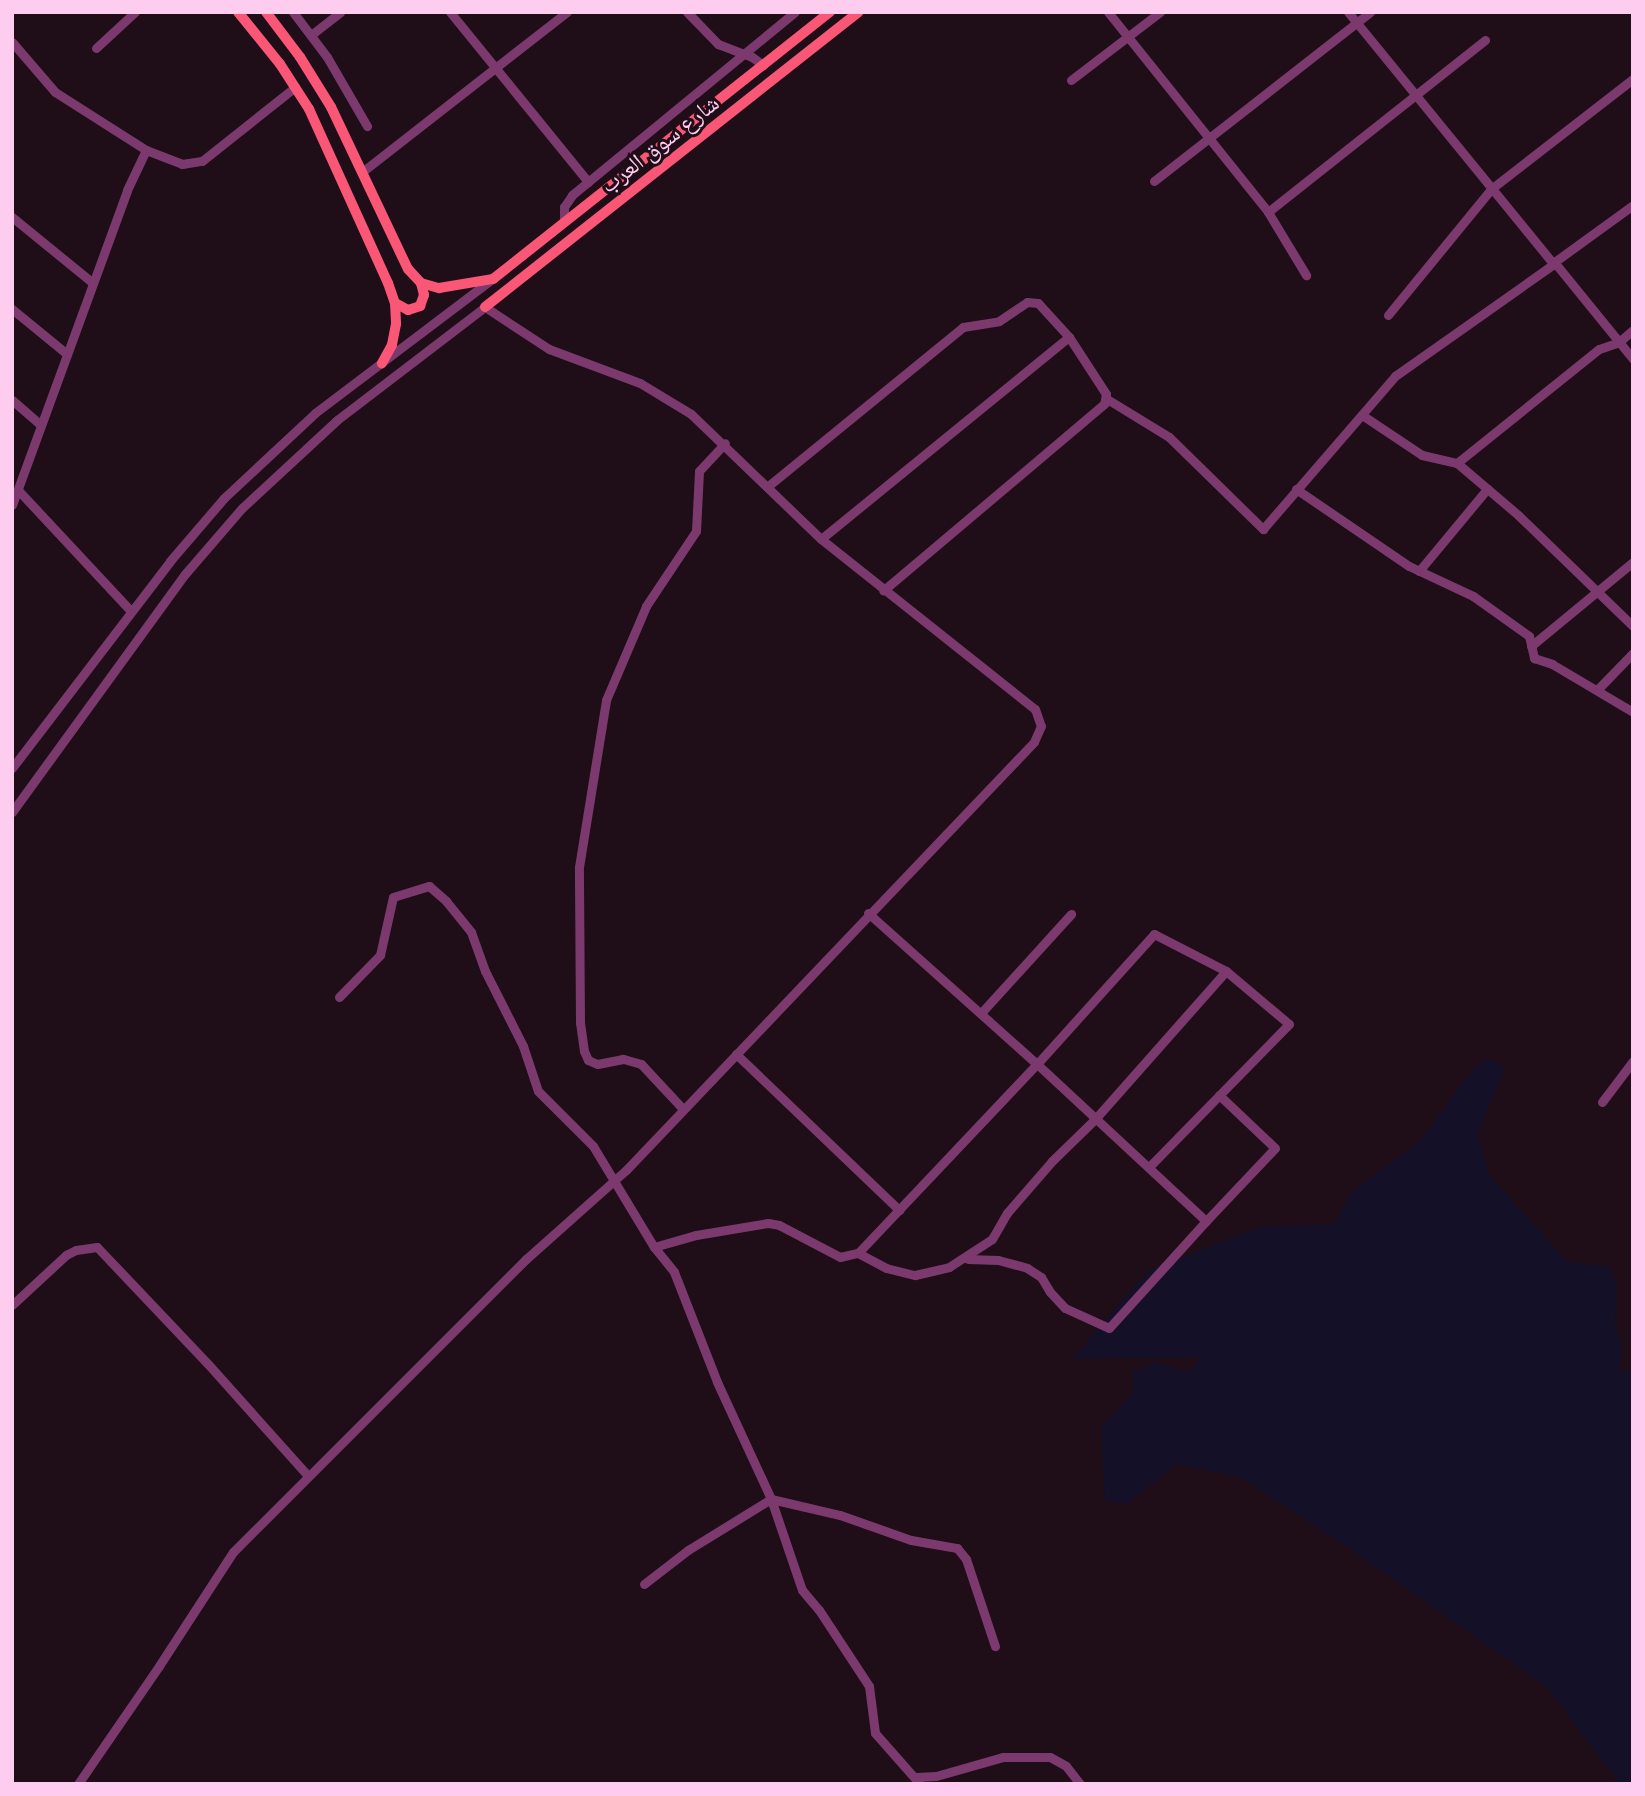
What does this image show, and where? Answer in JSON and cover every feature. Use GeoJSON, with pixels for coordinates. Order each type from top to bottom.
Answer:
{"type":"FeatureCollection","features":[{"type":"Feature","properties":{"kind":"main road"},"geometry":{"type":"LineString","coordinates":[[238,12],[295,87],[332,155],[395,303],[394,334],[382,363]]}},
{"type":"Feature","properties":{"kind":"main road"},"geometry":{"type":"LineString","coordinates":[[266,12],[316,81],[408,269],[421,283],[425,295],[420,306],[408,310],[395,303]]}},
{"type":"Feature","properties":{"kind":"main road"},"geometry":{"type":"LineString","coordinates":[[421,283],[439,288],[493,279],[830,12]]}},
{"type":"Feature","properties":{"kind":"main road","name":"شارع سوق العرب"},"geometry":{"type":"LineString","coordinates":[[485,307],[859,12]]}},
{"type":"Feature","properties":{"kind":"street"},"geometry":{"type":"LineString","coordinates":[[96,48],[135,12]]}},
{"type":"Feature","properties":{"kind":"street"},"geometry":{"type":"LineString","coordinates":[[293,12],[311,35],[366,126]]}},
{"type":"Feature","properties":{"kind":"street"},"geometry":{"type":"LineString","coordinates":[[311,35],[340,12]]}},
{"type":"Feature","properties":{"kind":"street"},"geometry":{"type":"LineString","coordinates":[[450,12],[588,182]]}},
{"type":"Feature","properties":{"kind":"street"},"geometry":{"type":"LineString","coordinates":[[362,172],[567,12]]}},
{"type":"Feature","properties":{"kind":"street"},"geometry":{"type":"LineString","coordinates":[[687,12],[711,39],[763,65]]}},
{"type":"Feature","properties":{"kind":"street"},"geometry":{"type":"LineString","coordinates":[[564,222],[566,202],[588,182],[795,12]]}},
{"type":"Feature","properties":{"kind":"street"},"geometry":{"type":"LineString","coordinates":[[1108,12],[1268,212],[1306,275]]}},
{"type":"Feature","properties":{"kind":"street"},"geometry":{"type":"LineString","coordinates":[[1071,80],[1160,12]]}},
{"type":"Feature","properties":{"kind":"street"},"geometry":{"type":"LineString","coordinates":[[1348,12],[1633,359]]}},
{"type":"Feature","properties":{"kind":"street"},"geometry":{"type":"LineString","coordinates":[[1154,181],[1370,12]]}},
{"type":"Feature","properties":{"kind":"street"},"geometry":{"type":"LineString","coordinates":[[1268,212],[1485,40]]}},
{"type":"Feature","properties":{"kind":"street"},"geometry":{"type":"LineString","coordinates":[[12,42],[55,92],[146,150],[182,164],[202,162],[295,87]]}},
{"type":"Feature","properties":{"kind":"street"},"geometry":{"type":"LineString","coordinates":[[1388,315],[1491,189],[1633,79]]}},
{"type":"Feature","properties":{"kind":"street"},"geometry":{"type":"LineString","coordinates":[[12,505],[127,190],[146,150]]}},
{"type":"Feature","properties":{"kind":"street"},"geometry":{"type":"LineString","coordinates":[[767,487],[968,324],[999,321],[1032,302],[1038,303],[1069,337],[1107,399],[1169,437],[1263,529],[1395,376],[1633,205]]}},
{"type":"Feature","properties":{"kind":"street"},"geometry":{"type":"LineString","coordinates":[[12,217],[93,283]]}},
{"type":"Feature","properties":{"kind":"street"},"geometry":{"type":"LineString","coordinates":[[12,768],[197,529],[254,469],[316,413],[493,279]]}},
{"type":"Feature","properties":{"kind":"street"},"geometry":{"type":"LineString","coordinates":[[12,812],[185,573],[242,508],[337,420],[485,307],[549,349],[667,397],[725,443],[821,539],[883,591],[1030,705],[1038,714],[1041,726],[1034,742],[614,1181],[526,1259],[233,1552],[78,1784]]}},
{"type":"Feature","properties":{"kind":"street"},"geometry":{"type":"LineString","coordinates":[[12,309],[67,354]]}},
{"type":"Feature","properties":{"kind":"street"},"geometry":{"type":"LineString","coordinates":[[1457,463],[1600,349],[1619,342],[1633,330]]}},
{"type":"Feature","properties":{"kind":"street"},"geometry":{"type":"LineString","coordinates":[[821,539],[1069,337]]}},
{"type":"Feature","properties":{"kind":"street"},"geometry":{"type":"LineString","coordinates":[[883,591],[1101,407],[1107,399]]}},
{"type":"Feature","properties":{"kind":"street"},"geometry":{"type":"LineString","coordinates":[[12,400],[41,425]]}},
{"type":"Feature","properties":{"kind":"street"},"geometry":{"type":"LineString","coordinates":[[1362,415],[1422,455],[1457,463],[1633,626]]}},
{"type":"Feature","properties":{"kind":"street"},"geometry":{"type":"LineString","coordinates":[[683,1109],[641,1065],[623,1059],[597,1064],[588,1060],[584,1051],[580,1023],[579,867],[606,700],[646,606],[696,531],[699,471],[725,443]]}},
{"type":"Feature","properties":{"kind":"street"},"geometry":{"type":"LineString","coordinates":[[1296,489],[1419,571],[1473,596],[1529,636],[1534,658],[1552,664],[1633,712]]}},
{"type":"Feature","properties":{"kind":"street"},"geometry":{"type":"LineString","coordinates":[[1419,571],[1487,489]]}},
{"type":"Feature","properties":{"kind":"street"},"geometry":{"type":"LineString","coordinates":[[18,491],[131,611]]}},
{"type":"Feature","properties":{"kind":"street"},"geometry":{"type":"LineString","coordinates":[[1531,646],[1633,562]]}},
{"type":"Feature","properties":{"kind":"street"},"geometry":{"type":"LineString","coordinates":[[1597,690],[1633,653]]}},
{"type":"Feature","properties":{"kind":"street"},"geometry":{"type":"LineString","coordinates":[[339,997],[380,955],[393,897],[429,886],[446,901],[471,932],[485,971],[523,1046],[538,1091],[593,1146],[654,1247],[674,1272],[717,1382],[771,1499],[802,1590],[819,1610],[869,1686],[875,1733],[918,1781],[1003,1757],[1050,1757],[1066,1766],[1080,1784]]}},
{"type":"Feature","properties":{"kind":"street"},"geometry":{"type":"LineString","coordinates":[[868,913],[1037,1064],[1206,1221]]}},
{"type":"Feature","properties":{"kind":"street"},"geometry":{"type":"LineString","coordinates":[[981,1013],[1071,914]]}},
{"type":"Feature","properties":{"kind":"street"},"geometry":{"type":"LineString","coordinates":[[858,1253],[1037,1064],[1154,934],[1226,971],[1289,1024],[1149,1167]]}},
{"type":"Feature","properties":{"kind":"street"},"geometry":{"type":"LineString","coordinates":[[654,1247],[696,1235],[768,1223],[779,1225],[840,1256],[858,1253],[887,1268],[915,1275],[938,1272],[967,1258],[992,1240],[1007,1213],[1052,1161],[1096,1118],[1226,971]]}},
{"type":"Feature","properties":{"kind":"street"},"geometry":{"type":"LineString","coordinates":[[736,1054],[899,1210]]}},
{"type":"Feature","properties":{"kind":"street"},"geometry":{"type":"LineString","coordinates":[[1602,1102],[1633,1061]]}},
{"type":"Feature","properties":{"kind":"street"},"geometry":{"type":"LineString","coordinates":[[967,1258],[998,1259],[1027,1268],[1041,1277],[1065,1308],[1108,1328],[1275,1148],[1219,1095]]}},
{"type":"Feature","properties":{"kind":"street"},"geometry":{"type":"LineString","coordinates":[[12,1305],[66,1255],[76,1250],[97,1247],[208,1364],[308,1476]]}},
{"type":"Feature","properties":{"kind":"street"},"geometry":{"type":"LineString","coordinates":[[644,1584],[688,1550],[771,1499],[840,1515],[911,1540],[957,1548],[966,1559],[995,1646]]}},
{"type":"Feature","properties":{"kind":"shaded area"},"geometry":{"type":"Polygon","coordinates":[[[1488,1059],[1505,1067],[1478,1134],[1488,1174],[1568,1262],[1611,1267],[1617,1290],[1615,1321],[1622,1352],[1620,1371],[1633,1371],[1633,1784],[1619,1784],[1547,1687],[1346,1546],[1240,1477],[1176,1464],[1127,1504],[1105,1501],[1101,1427],[1132,1394],[1133,1372],[1157,1362],[1189,1373],[1200,1357],[1072,1359],[1148,1271],[1260,1227],[1335,1224],[1351,1193],[1420,1141],[1474,1068],[1488,1059]]]}}]}
